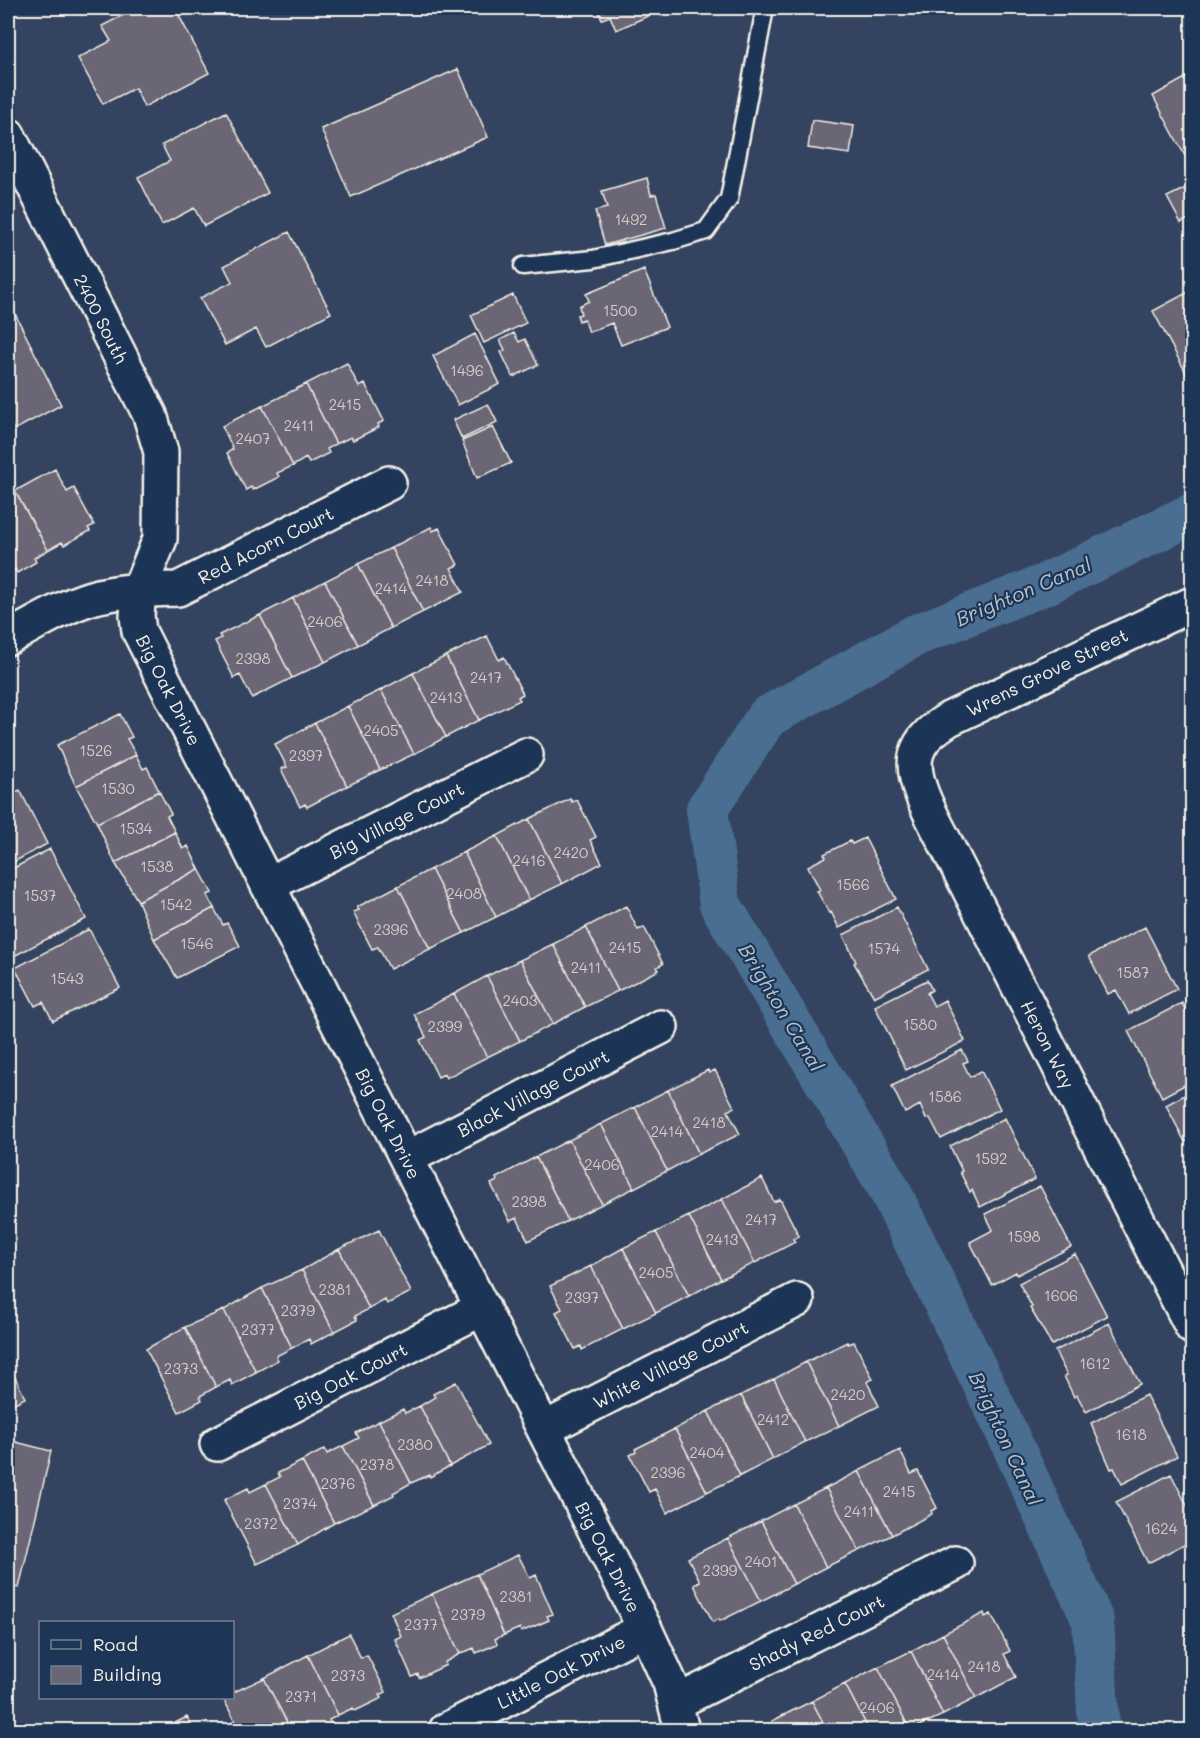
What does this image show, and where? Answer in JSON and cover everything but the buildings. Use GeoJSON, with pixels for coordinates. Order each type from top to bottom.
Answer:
{"type":"FeatureCollection","features":[{"type":"Feature","properties":{"kind":"street","name":"2400 South"},"geometry":{"type":"LineString","coordinates":[[8,135],[16,174],[150,415],[161,452],[159,511]]}},
{"type":"Feature","properties":{"kind":"street","name":"Red Acorn Court"},"geometry":{"type":"LineString","coordinates":[[8,638],[81,602],[139,590],[178,589],[198,581],[388,483]]}},
{"type":"Feature","properties":{"kind":"street","name":"Big Oak Drive"},"geometry":{"type":"LineString","coordinates":[[159,511],[160,538],[139,590],[137,616],[142,637],[664,1667],[679,1716]]}},
{"type":"Feature","properties":{"kind":"street","name":"Wrens Grove Street"},"geometry":{"type":"LineString","coordinates":[[915,757],[922,741],[935,728],[949,719],[1192,604]]}},
{"type":"Feature","properties":{"kind":"street","name":"Big Village Court"},"geometry":{"type":"LineString","coordinates":[[268,885],[525,755]]}},
{"type":"Feature","properties":{"kind":"street","name":"Heron Way"},"geometry":{"type":"LineString","coordinates":[[915,757],[917,777],[948,848],[1192,1327]]}},
{"type":"Feature","properties":{"kind":"street","name":"Black Village Court"},"geometry":{"type":"LineString","coordinates":[[407,1158],[661,1027]]}},
{"type":"Feature","properties":{"kind":"street","name":"White Village Court"},"geometry":{"type":"LineString","coordinates":[[544,1429],[797,1300]]}},
{"type":"Feature","properties":{"kind":"street","name":"Big Oak Court"},"geometry":{"type":"LineString","coordinates":[[217,1444],[483,1308]]}},
{"type":"Feature","properties":{"kind":"street","name":"Shady Red Court"},"geometry":{"type":"LineString","coordinates":[[679,1716],[956,1563]]}},
{"type":"Feature","properties":{"kind":"street","name":"Little Oak Drive"},"geometry":{"type":"LineString","coordinates":[[446,1731],[645,1629]]}},
{"type":"Feature","properties":{"kind":"lane"},"geometry":{"type":"LineString","coordinates":[[523,266],[593,259],[706,231],[729,200],[765,8]]}},
{"type":"Feature","properties":{"kind":"waterway","name":"Brighton Canal"},"geometry":{"type":"LineString","coordinates":[[1099,1730],[1093,1621],[1001,1420],[888,1187],[720,904],[707,809],[767,717],[916,635],[1046,584],[1192,514]]}}]}
